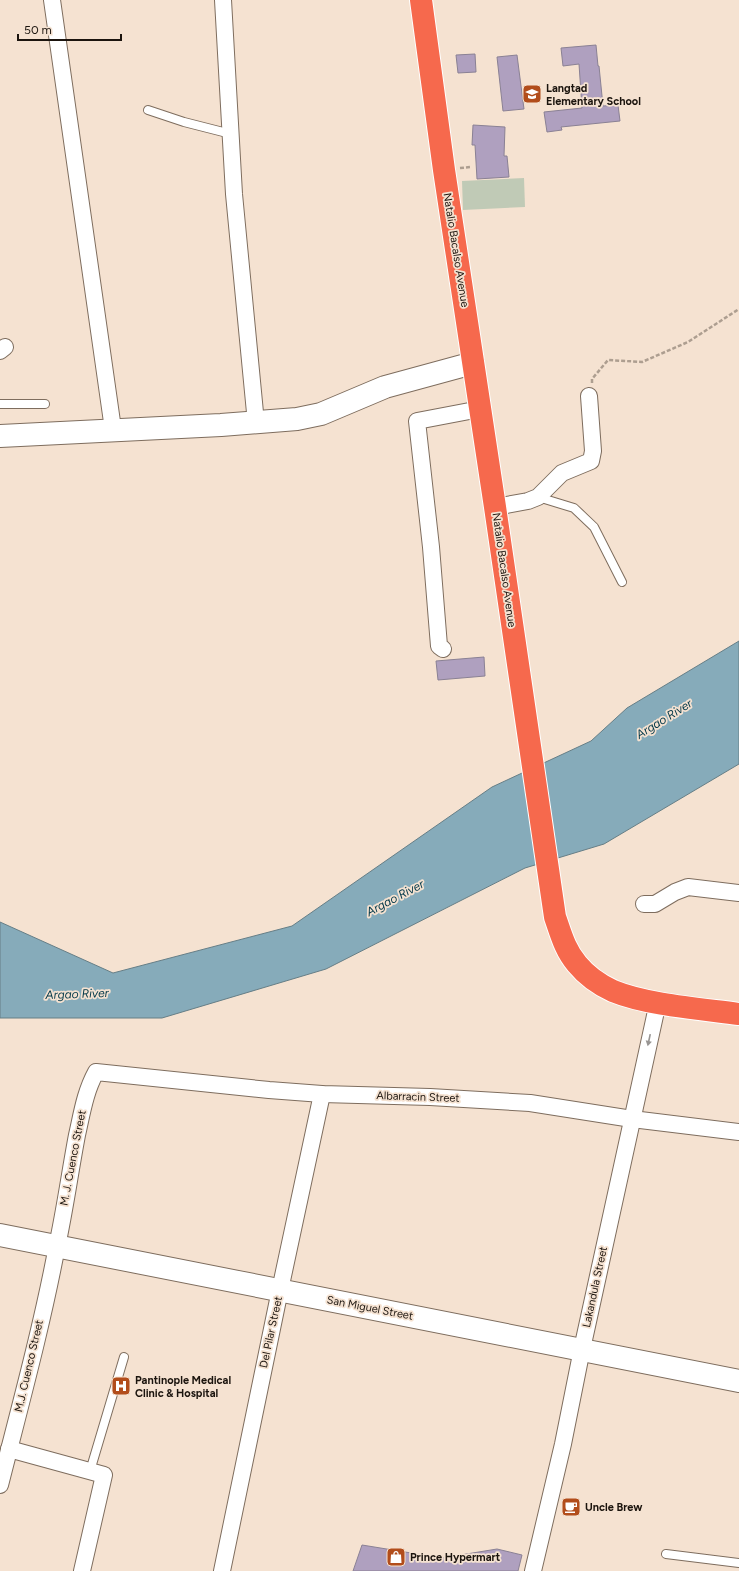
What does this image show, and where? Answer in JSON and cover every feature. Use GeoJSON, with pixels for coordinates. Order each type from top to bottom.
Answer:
{"type":"FeatureCollection","features":[{"type":"Feature","properties":{"kind":"highway","name":"Natalio Bacalso Avenue"},"geometry":{"type":"LineString","coordinates":[[421,0],[444,170],[555,917],[564,943],[576,964],[592,979],[613,991],[658,1002],[739,1014]]}},
{"type":"Feature","properties":{"kind":"main road"},"geometry":{"type":"LineString","coordinates":[[0,436],[113,429],[256,423],[297,419],[321,414],[385,387],[473,363]]}},
{"type":"Feature","properties":{"kind":"main road","name":"San Miguel Street"},"geometry":{"type":"LineString","coordinates":[[0,1235],[739,1381]]}},
{"type":"Feature","properties":{"kind":"street"},"geometry":{"type":"LineString","coordinates":[[52,0],[113,429]]}},
{"type":"Feature","properties":{"kind":"street"},"geometry":{"type":"LineString","coordinates":[[223,0],[234,202],[256,423]]}},
{"type":"Feature","properties":{"kind":"street"},"geometry":{"type":"LineString","coordinates":[[495,507],[528,501],[538,497],[562,473],[591,461],[594,451],[589,396]]}},
{"type":"Feature","properties":{"kind":"street"},"geometry":{"type":"LineString","coordinates":[[443,649],[439,646],[431,546],[417,421],[480,409]]}},
{"type":"Feature","properties":{"kind":"street"},"geometry":{"type":"LineString","coordinates":[[644,904],[655,904],[675,892],[688,887],[739,893]]}},
{"type":"Feature","properties":{"kind":"street","name":"Lakandula Street"},"geometry":{"type":"LineString","coordinates":[[533,1571],[563,1444],[582,1349],[658,1002]]}},
{"type":"Feature","properties":{"kind":"street","name":"Albarracin Street"},"geometry":{"type":"LineString","coordinates":[[96,1072],[322,1094],[430,1097],[530,1103],[632,1119],[739,1132]]}},
{"type":"Feature","properties":{"kind":"street","name":"M. J. Cuenco Street"},"geometry":{"type":"LineString","coordinates":[[57,1246],[85,1098],[89,1085],[96,1072]]}},
{"type":"Feature","properties":{"kind":"street","name":"Del Pilar Street"},"geometry":{"type":"LineString","coordinates":[[222,1571],[322,1094]]}},
{"type":"Feature","properties":{"kind":"street","name":"M.J. Cuenco Street"},"geometry":{"type":"LineString","coordinates":[[0,1485],[57,1246]]}},
{"type":"Feature","properties":{"kind":"street"},"geometry":{"type":"LineString","coordinates":[[9,1449],[104,1475],[82,1571]]}},
{"type":"Feature","properties":{"kind":"lane"},"geometry":{"type":"LineString","coordinates":[[148,110],[184,122],[230,134]]}},
{"type":"Feature","properties":{"kind":"lane"},"geometry":{"type":"LineString","coordinates":[[0,404],[45,404]]}},
{"type":"Feature","properties":{"kind":"lane"},"geometry":{"type":"LineString","coordinates":[[538,497],[574,508],[594,527],[622,582]]}},
{"type":"Feature","properties":{"kind":"lane"},"geometry":{"type":"LineString","coordinates":[[90,1471],[124,1357]]}},
{"type":"Feature","properties":{"kind":"lane"},"geometry":{"type":"LineString","coordinates":[[666,1554],[739,1563]]}},
{"type":"Feature","properties":{"kind":"path"},"geometry":{"type":"LineString","coordinates":[[589,396],[592,379],[608,360],[642,362],[688,342],[739,309]]}},
{"type":"Feature","properties":{"kind":"green space"},"geometry":{"type":"Polygon","coordinates":[[[524,178],[525,207],[463,210],[462,181],[524,178]]]}},
{"type":"Feature","properties":{"kind":"water","name":"Argao River"},"geometry":{"type":"Polygon","coordinates":[[[739,641],[739,764],[604,844],[525,868],[326,969],[162,1018],[0,1018],[0,922],[113,973],[292,926],[492,787],[591,741],[627,708],[739,641]]]}},
{"type":"Feature","properties":{"kind":"building"},"geometry":{"type":"Polygon","coordinates":[[[596,45],[603,106],[618,105],[620,121],[561,127],[562,130],[547,132],[544,112],[582,108],[579,64],[563,66],[561,48],[596,45]]]}},
{"type":"Feature","properties":{"kind":"building"},"geometry":{"type":"Polygon","coordinates":[[[475,54],[476,72],[458,73],[456,55],[475,54]]]}},
{"type":"Feature","properties":{"kind":"building"},"geometry":{"type":"Polygon","coordinates":[[[517,55],[524,109],[503,111],[497,57],[517,55]]]}},
{"type":"Feature","properties":{"kind":"building"},"geometry":{"type":"Polygon","coordinates":[[[473,125],[505,127],[504,156],[507,156],[509,177],[477,179],[475,145],[472,145],[473,125]]]}},
{"type":"Feature","properties":{"kind":"building"},"geometry":{"type":"Polygon","coordinates":[[[484,657],[485,676],[438,680],[436,661],[484,657]]]}},
{"type":"Feature","properties":{"kind":"building","name":"Prince Hypermart"},"geometry":{"type":"Polygon","coordinates":[[[362,1545],[442,1558],[497,1549],[522,1555],[518,1571],[353,1571],[362,1545]]]}},
{"type":"Feature","properties":{"kind":"place","name":"Langtad Elementary School"},"geometry":{"type":"Point","coordinates":[532,94]}},
{"type":"Feature","properties":{"kind":"place","name":"Pantinople Medical Clinic & Hospital"},"geometry":{"type":"Point","coordinates":[121,1386]}},
{"type":"Feature","properties":{"kind":"place","name":"Uncle Brew"},"geometry":{"type":"Point","coordinates":[571,1507]}},
{"type":"Feature","properties":{"kind":"place","name":"Prince Hypermart"},"geometry":{"type":"Point","coordinates":[396,1557]}}]}
